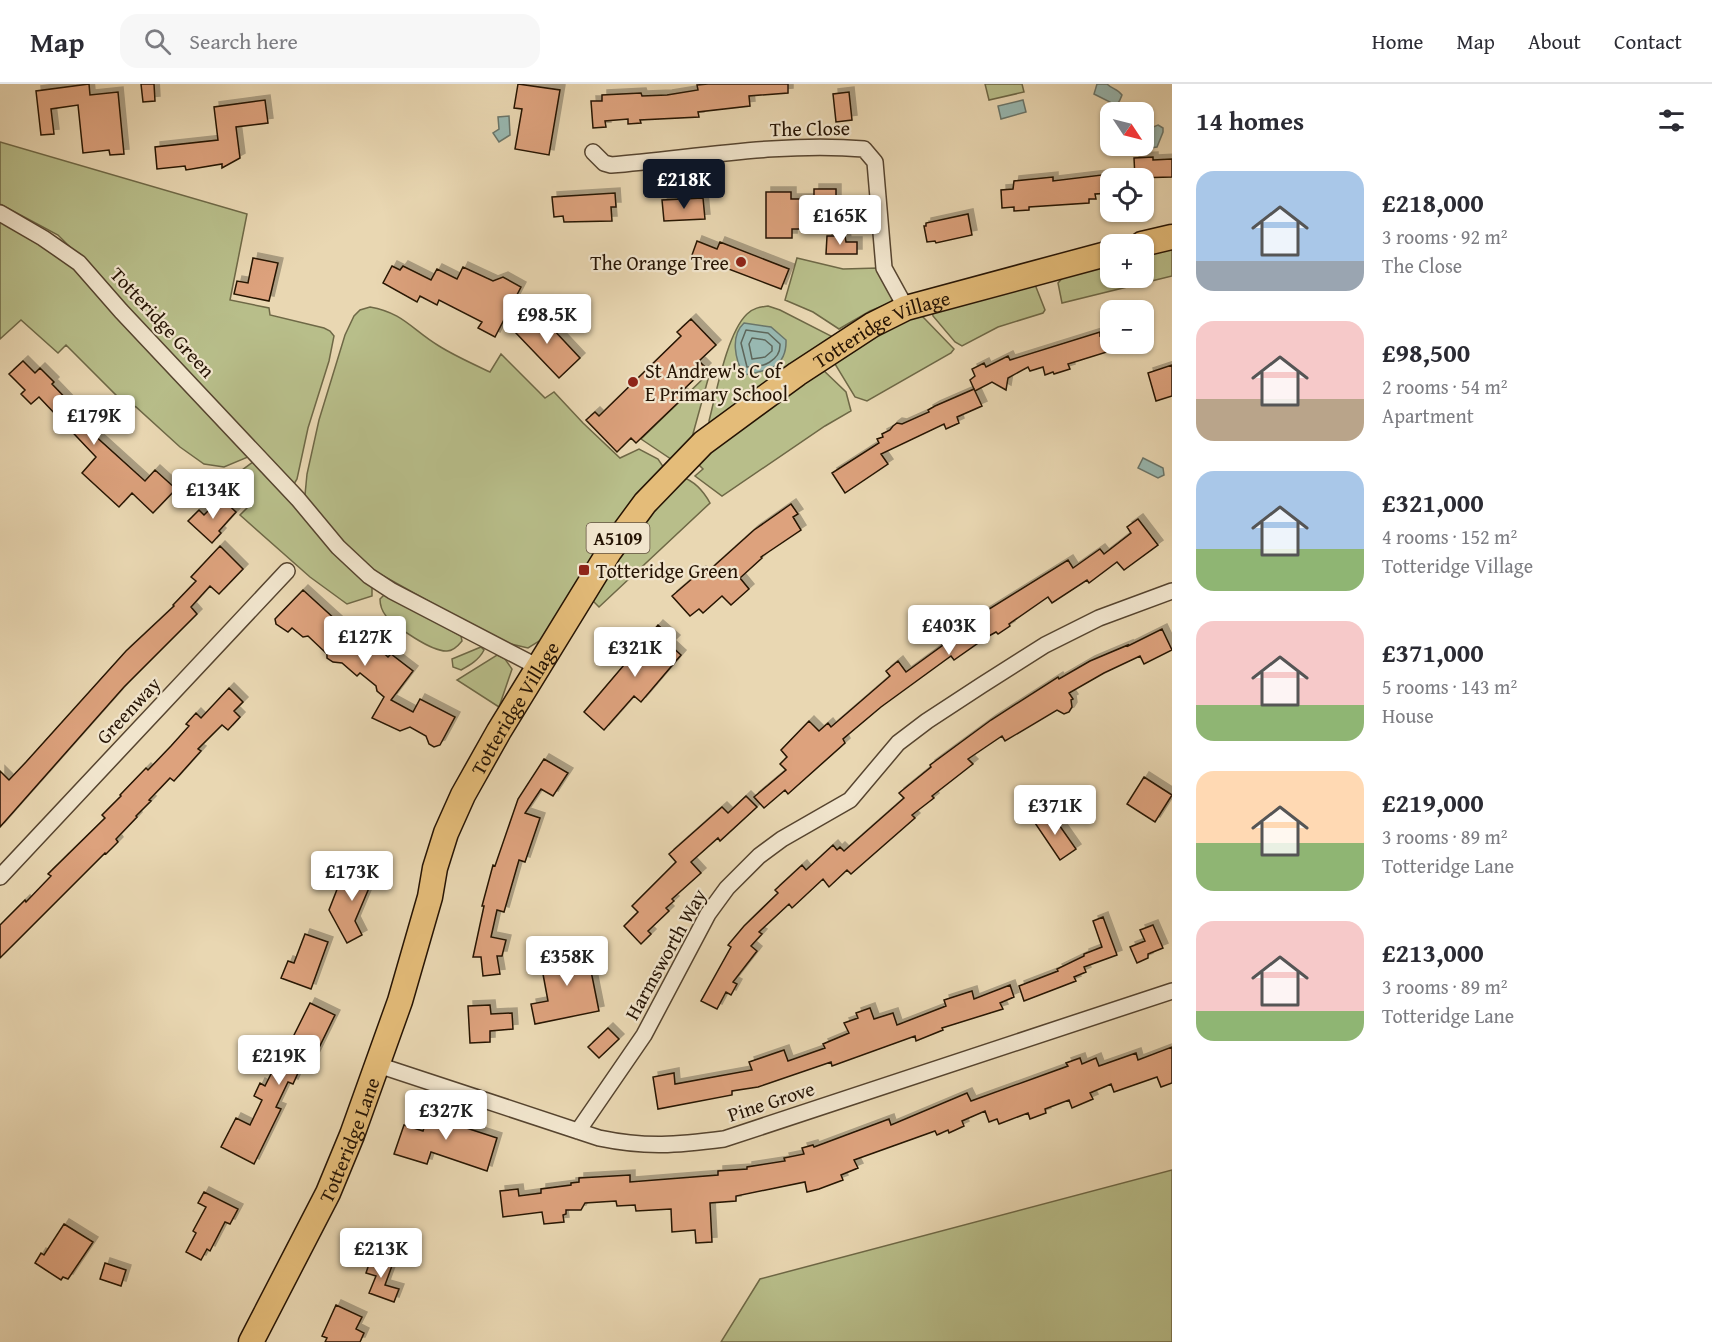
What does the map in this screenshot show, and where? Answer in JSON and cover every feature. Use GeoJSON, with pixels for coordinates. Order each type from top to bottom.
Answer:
{"type":"FeatureCollection","features":[{"type":"Feature","properties":{"kind":"main road"},"geometry":{"type":"LineString","coordinates":[[1154,241],[1172,237]]}},
{"type":"Feature","properties":{"kind":"main road","name":"Totteridge Village"},"geometry":{"type":"LineString","coordinates":[[378,1065],[414,955],[446,832],[463,795],[538,667],[627,525],[645,503],[702,443],[797,374],[872,325],[906,308],[1100,256]]}},
{"type":"Feature","properties":{"kind":"main road","name":"Totteridge Lane"},"geometry":{"type":"LineString","coordinates":[[251,1342],[328,1193],[378,1065]]}},
{"type":"Feature","properties":{"kind":"street","name":"The Close"},"geometry":{"type":"LineString","coordinates":[[592,152],[604,163],[611,165],[762,149],[826,146],[864,149],[875,162],[884,268],[906,308]]}},
{"type":"Feature","properties":{"kind":"street","name":"Totteridge Green"},"geometry":{"type":"LineString","coordinates":[[0,213],[43,237],[79,263],[264,462],[338,548],[369,576],[392,591],[538,667]]}},
{"type":"Feature","properties":{"kind":"street","name":"Greenway"},"geometry":{"type":"LineString","coordinates":[[0,877],[287,571]]}},
{"type":"Feature","properties":{"kind":"street","name":"Harmsworth Way"},"geometry":{"type":"LineString","coordinates":[[578,1131],[644,1035],[708,914],[727,888],[759,856],[782,839],[850,800],[898,743],[991,679],[1045,645],[1099,618],[1172,591]]}},
{"type":"Feature","properties":{"kind":"street","name":"Pine Grove"},"geometry":{"type":"LineString","coordinates":[[378,1065],[599,1138],[629,1144],[662,1146],[724,1139],[1172,991]]}},
{"type":"Feature","properties":{"kind":"green space"},"geometry":{"type":"Polygon","coordinates":[[[985,84],[1022,84],[1024,92],[989,100],[985,84]]]}},
{"type":"Feature","properties":{"kind":"green space"},"geometry":{"type":"Polygon","coordinates":[[[0,142],[247,214],[230,300],[269,308],[270,315],[324,328],[334,336],[294,484],[289,484],[92,269],[58,235],[0,204],[0,142]]]}},
{"type":"Feature","properties":{"kind":"green space"},"geometry":{"type":"Polygon","coordinates":[[[0,216],[65,257],[250,453],[248,457],[224,467],[204,464],[180,447],[136,407],[122,401],[66,345],[58,353],[21,320],[0,339],[0,216]]]}},
{"type":"Feature","properties":{"kind":"green space"},"geometry":{"type":"Polygon","coordinates":[[[1172,248],[1172,276],[1154,280],[1154,251],[1172,248]]]}},
{"type":"Feature","properties":{"kind":"green space"},"geometry":{"type":"Polygon","coordinates":[[[797,258],[843,269],[878,268],[897,300],[870,311],[839,329],[813,312],[785,300],[797,258]]]}},
{"type":"Feature","properties":{"kind":"green space"},"geometry":{"type":"Polygon","coordinates":[[[1100,265],[1100,288],[1123,288],[1062,303],[1058,283],[1066,274],[1100,265]]]}},
{"type":"Feature","properties":{"kind":"green space"},"geometry":{"type":"Polygon","coordinates":[[[1034,282],[1045,310],[1043,313],[998,327],[962,346],[955,342],[933,316],[932,310],[1034,282]]]}},
{"type":"Feature","properties":{"kind":"green space"},"geometry":{"type":"Polygon","coordinates":[[[768,306],[833,337],[710,427],[709,421],[719,380],[734,335],[749,312],[768,306]]]}},
{"type":"Feature","properties":{"kind":"green space","name":"Totteridge Green"},"geometry":{"type":"Polygon","coordinates":[[[370,307],[391,313],[445,350],[490,372],[501,354],[545,398],[554,392],[620,458],[639,449],[658,459],[664,468],[541,640],[528,648],[502,642],[378,573],[352,554],[310,507],[305,495],[307,474],[319,420],[345,335],[354,316],[360,310],[370,307]]]}},
{"type":"Feature","properties":{"kind":"green space"},"geometry":{"type":"Polygon","coordinates":[[[915,315],[922,316],[954,349],[951,353],[867,401],[855,397],[835,364],[836,362],[868,339],[915,315]]]}},
{"type":"Feature","properties":{"kind":"green space"},"geometry":{"type":"Polygon","coordinates":[[[821,368],[846,392],[851,411],[722,496],[695,476],[703,469],[697,463],[716,446],[821,368]]]}},
{"type":"Feature","properties":{"kind":"green space"},"geometry":{"type":"Polygon","coordinates":[[[710,372],[691,441],[671,459],[641,439],[710,372]]]}},
{"type":"Feature","properties":{"kind":"green space"},"geometry":{"type":"Polygon","coordinates":[[[257,459],[346,565],[372,586],[372,596],[347,604],[310,577],[240,515],[248,507],[229,490],[227,481],[257,459]]]}},
{"type":"Feature","properties":{"kind":"green space","name":"Totteridge Green"},"geometry":{"type":"Polygon","coordinates":[[[682,477],[698,487],[710,503],[599,607],[592,600],[622,548],[682,477]]]}},
{"type":"Feature","properties":{"kind":"green space"},"geometry":{"type":"Polygon","coordinates":[[[384,595],[389,595],[461,636],[462,641],[455,648],[447,651],[433,648],[415,638],[385,614],[380,599],[384,595]]]}},
{"type":"Feature","properties":{"kind":"green space"},"geometry":{"type":"Polygon","coordinates":[[[481,647],[484,650],[482,654],[471,664],[461,670],[453,667],[452,659],[481,647]]]}},
{"type":"Feature","properties":{"kind":"green space"},"geometry":{"type":"Polygon","coordinates":[[[497,655],[505,659],[512,669],[499,707],[457,680],[497,655]]]}},
{"type":"Feature","properties":{"kind":"green space"},"geometry":{"type":"Polygon","coordinates":[[[1172,1170],[1172,1342],[721,1342],[760,1279],[1172,1170]]]}},
{"type":"Feature","properties":{"kind":"water"},"geometry":{"type":"Polygon","coordinates":[[[1097,84],[1107,84],[1122,95],[1119,102],[1110,102],[1094,94],[1097,84]]]}},
{"type":"Feature","properties":{"kind":"water"},"geometry":{"type":"Polygon","coordinates":[[[1023,100],[1026,112],[1001,119],[998,106],[1023,100]]]}},
{"type":"Feature","properties":{"kind":"water"},"geometry":{"type":"Polygon","coordinates":[[[509,116],[510,135],[499,142],[493,133],[499,129],[498,117],[509,116]]]}},
{"type":"Feature","properties":{"kind":"water"},"geometry":{"type":"Polygon","coordinates":[[[1158,125],[1163,128],[1163,132],[1157,147],[1154,147],[1154,127],[1158,125]]]}},
{"type":"Feature","properties":{"kind":"water"},"geometry":{"type":"Polygon","coordinates":[[[744,323],[771,327],[786,340],[783,357],[768,370],[744,375],[736,355],[735,341],[744,323]]]}},
{"type":"Feature","properties":{"kind":"water"},"geometry":{"type":"Polygon","coordinates":[[[1143,458],[1163,468],[1164,475],[1158,478],[1138,468],[1143,458]]]}},
{"type":"Feature","properties":{"kind":"building"},"geometry":{"type":"Polygon","coordinates":[[[89,84],[90,95],[118,92],[124,154],[110,155],[109,150],[83,153],[78,105],[51,109],[54,134],[41,135],[36,91],[89,84]]]}},
{"type":"Feature","properties":{"kind":"building"},"geometry":{"type":"Polygon","coordinates":[[[141,84],[154,84],[155,101],[143,102],[141,84]]]}},
{"type":"Feature","properties":{"kind":"building"},"geometry":{"type":"Polygon","coordinates":[[[518,84],[560,90],[549,155],[515,149],[522,109],[514,108],[518,84]]]}},
{"type":"Feature","properties":{"kind":"building"},"geometry":{"type":"Polygon","coordinates":[[[788,84],[788,93],[749,96],[750,106],[698,112],[699,117],[640,120],[641,123],[628,124],[628,119],[605,121],[606,127],[593,128],[591,101],[602,101],[602,95],[641,93],[642,96],[667,95],[698,90],[697,85],[788,84]]]}},
{"type":"Feature","properties":{"kind":"building"},"geometry":{"type":"Polygon","coordinates":[[[849,92],[852,120],[836,122],[833,94],[849,92]]]}},
{"type":"Feature","properties":{"kind":"building"},"geometry":{"type":"Polygon","coordinates":[[[265,100],[268,123],[236,127],[240,158],[222,168],[222,164],[186,170],[185,166],[157,169],[155,147],[218,140],[214,107],[265,100]]]}},
{"type":"Feature","properties":{"kind":"building"},"geometry":{"type":"Polygon","coordinates":[[[1134,158],[1172,159],[1172,177],[1154,177],[1154,168],[1134,168],[1134,158]]]}},
{"type":"Feature","properties":{"kind":"building"},"geometry":{"type":"Polygon","coordinates":[[[1100,175],[1100,194],[1095,194],[1096,199],[1089,199],[1089,203],[1029,207],[1029,210],[1014,211],[1014,207],[1002,208],[1001,190],[1013,189],[1014,181],[1053,177],[1053,181],[1100,175]]]}},
{"type":"Feature","properties":{"kind":"building"},"geometry":{"type":"Polygon","coordinates":[[[814,189],[836,189],[836,208],[832,208],[832,233],[814,233],[814,229],[792,229],[792,238],[766,238],[766,192],[791,192],[791,199],[814,199],[814,189]]]}},
{"type":"Feature","properties":{"kind":"building"},"geometry":{"type":"Polygon","coordinates":[[[615,193],[616,207],[611,207],[612,221],[564,222],[563,216],[554,217],[552,197],[615,193]]]}},
{"type":"Feature","properties":{"kind":"building"},"geometry":{"type":"Polygon","coordinates":[[[703,198],[705,219],[664,221],[662,200],[703,198]]]}},
{"type":"Feature","properties":{"kind":"building"},"geometry":{"type":"Polygon","coordinates":[[[968,214],[972,235],[936,243],[935,241],[927,242],[924,226],[926,223],[968,214]]]}},
{"type":"Feature","properties":{"kind":"building"},"geometry":{"type":"Polygon","coordinates":[[[827,236],[845,236],[846,242],[857,242],[857,254],[826,254],[827,236]]]}},
{"type":"Feature","properties":{"kind":"building","name":"The Orange Tree"},"geometry":{"type":"Polygon","coordinates":[[[697,241],[717,249],[720,242],[789,269],[781,289],[692,255],[697,241]]]}},
{"type":"Feature","properties":{"kind":"building"},"geometry":{"type":"Polygon","coordinates":[[[253,258],[278,263],[269,301],[234,294],[237,281],[248,283],[253,258]]]}},
{"type":"Feature","properties":{"kind":"building"},"geometry":{"type":"Polygon","coordinates":[[[392,266],[400,270],[403,266],[431,280],[437,269],[457,279],[463,267],[493,281],[503,277],[521,287],[495,337],[478,328],[482,322],[439,300],[437,305],[420,296],[417,302],[383,283],[392,266]]]}},
{"type":"Feature","properties":{"kind":"building"},"geometry":{"type":"Polygon","coordinates":[[[536,311],[580,358],[559,378],[515,332],[536,311]]]}},
{"type":"Feature","properties":{"kind":"building"},"geometry":{"type":"Polygon","coordinates":[[[691,319],[716,345],[699,361],[706,368],[681,392],[685,396],[636,443],[631,438],[617,452],[586,420],[595,412],[599,416],[681,336],[677,332],[691,319]]]}},
{"type":"Feature","properties":{"kind":"building"},"geometry":{"type":"Polygon","coordinates":[[[1100,332],[1100,354],[1068,364],[1070,369],[1045,375],[1043,367],[1030,371],[1028,367],[1008,378],[1006,390],[992,382],[975,391],[970,380],[975,376],[972,369],[984,363],[986,367],[1008,356],[1010,360],[1100,332]]]}},
{"type":"Feature","properties":{"kind":"building"},"geometry":{"type":"Polygon","coordinates":[[[23,361],[35,373],[40,368],[54,382],[52,384],[96,430],[92,433],[145,481],[155,470],[176,489],[153,513],[132,493],[119,507],[82,473],[96,457],[39,397],[31,404],[21,394],[25,390],[9,374],[23,361]]]}},
{"type":"Feature","properties":{"kind":"building"},"geometry":{"type":"Polygon","coordinates":[[[1172,365],[1172,396],[1156,401],[1148,373],[1172,365]]]}},
{"type":"Feature","properties":{"kind":"building"},"geometry":{"type":"Polygon","coordinates":[[[974,389],[982,406],[957,417],[959,423],[946,429],[944,424],[881,454],[888,464],[845,493],[832,473],[879,443],[877,439],[883,437],[882,434],[897,423],[902,424],[974,389]]]}},
{"type":"Feature","properties":{"kind":"building"},"geometry":{"type":"Polygon","coordinates":[[[221,498],[236,512],[219,531],[221,533],[212,543],[188,521],[199,510],[204,515],[221,498]]]}},
{"type":"Feature","properties":{"kind":"building"},"geometry":{"type":"Polygon","coordinates":[[[791,504],[798,514],[793,517],[801,530],[761,557],[740,578],[749,589],[731,605],[722,596],[703,613],[699,609],[690,616],[672,596],[701,571],[704,575],[754,530],[791,504]]]}},
{"type":"Feature","properties":{"kind":"building"},"geometry":{"type":"Polygon","coordinates":[[[1138,519],[1158,545],[1124,570],[1117,562],[1089,583],[1087,580],[1052,603],[1048,597],[1009,624],[1010,626],[998,634],[996,632],[987,637],[954,660],[951,656],[881,707],[843,739],[845,743],[788,794],[785,790],[764,808],[754,797],[786,770],[780,764],[787,757],[781,750],[809,721],[819,731],[828,723],[831,727],[890,676],[886,671],[898,661],[906,672],[943,645],[938,637],[967,617],[970,621],[1068,560],[1073,568],[1100,549],[1104,554],[1131,533],[1127,527],[1138,519]]]}},
{"type":"Feature","properties":{"kind":"building"},"geometry":{"type":"Polygon","coordinates":[[[220,546],[243,569],[219,594],[210,586],[191,607],[197,614],[124,687],[0,827],[0,771],[9,780],[126,651],[174,606],[196,581],[191,577],[220,546]]]}},
{"type":"Feature","properties":{"kind":"building"},"geometry":{"type":"Polygon","coordinates":[[[303,590],[347,630],[349,627],[365,641],[367,638],[388,657],[391,654],[413,671],[391,700],[413,712],[420,699],[455,717],[440,745],[434,747],[429,744],[426,736],[410,727],[400,731],[372,718],[384,697],[377,691],[376,686],[360,673],[357,676],[342,663],[333,662],[327,658],[327,654],[308,636],[303,637],[292,628],[288,632],[276,624],[275,619],[303,590]]]}},
{"type":"Feature","properties":{"kind":"building"},"geometry":{"type":"Polygon","coordinates":[[[658,625],[675,640],[670,645],[681,655],[641,702],[634,696],[604,730],[584,712],[658,625]]]}},
{"type":"Feature","properties":{"kind":"building"},"geometry":{"type":"Polygon","coordinates":[[[1162,629],[1172,650],[1144,664],[1140,656],[1104,673],[1069,693],[1073,699],[1069,712],[1064,714],[1057,710],[1005,741],[1002,736],[968,759],[973,764],[932,796],[934,798],[912,815],[915,818],[851,874],[847,870],[829,887],[823,879],[792,908],[789,904],[759,932],[762,934],[751,946],[757,951],[733,982],[737,984],[731,995],[726,992],[717,1009],[701,1001],[731,947],[728,945],[778,893],[775,890],[802,865],[806,870],[833,845],[837,850],[840,847],[844,851],[904,798],[899,793],[931,767],[930,765],[991,720],[1058,677],[1059,679],[1090,661],[1162,629]]]}},
{"type":"Feature","properties":{"kind":"building"},"geometry":{"type":"Polygon","coordinates":[[[229,688],[243,702],[234,711],[240,717],[228,730],[222,725],[198,749],[201,751],[174,781],[170,778],[149,800],[151,801],[116,839],[118,842],[0,958],[0,925],[25,900],[26,902],[51,876],[48,874],[105,818],[102,815],[146,768],[148,770],[171,746],[189,726],[186,724],[196,713],[201,718],[229,688]]]}},
{"type":"Feature","properties":{"kind":"building"},"geometry":{"type":"Polygon","coordinates":[[[544,759],[568,773],[553,796],[541,789],[525,813],[540,818],[525,862],[519,860],[504,912],[497,910],[491,937],[506,940],[502,956],[497,956],[500,974],[483,976],[481,957],[473,957],[484,906],[482,906],[493,865],[495,866],[518,799],[544,759]]]}},
{"type":"Feature","properties":{"kind":"building"},"geometry":{"type":"Polygon","coordinates":[[[1144,777],[1172,795],[1155,822],[1127,804],[1144,777]]]}},
{"type":"Feature","properties":{"kind":"building"},"geometry":{"type":"Polygon","coordinates":[[[746,796],[757,807],[720,841],[718,838],[691,862],[701,873],[672,899],[674,901],[666,908],[669,911],[648,931],[651,934],[641,944],[624,926],[638,912],[632,906],[676,862],[669,854],[722,807],[728,813],[746,796]]]}},
{"type":"Feature","properties":{"kind":"building"},"geometry":{"type":"Polygon","coordinates":[[[1050,812],[1076,849],[1060,860],[1035,823],[1050,812]]]}},
{"type":"Feature","properties":{"kind":"building"},"geometry":{"type":"Polygon","coordinates":[[[377,869],[383,881],[369,888],[355,921],[362,935],[347,943],[329,910],[343,874],[356,879],[377,869]]]}},
{"type":"Feature","properties":{"kind":"building"},"geometry":{"type":"Polygon","coordinates":[[[1103,917],[1117,955],[1084,967],[1086,972],[1074,977],[1076,981],[1024,1001],[1019,986],[1058,971],[1057,969],[1084,954],[1102,947],[1093,921],[1103,917]]]}},
{"type":"Feature","properties":{"kind":"building"},"geometry":{"type":"Polygon","coordinates":[[[1153,925],[1163,948],[1148,954],[1148,958],[1137,963],[1130,947],[1145,941],[1140,930],[1153,925]]]}},
{"type":"Feature","properties":{"kind":"building"},"geometry":{"type":"Polygon","coordinates":[[[305,934],[328,942],[311,989],[281,978],[288,961],[294,963],[305,934]]]}},
{"type":"Feature","properties":{"kind":"building"},"geometry":{"type":"Polygon","coordinates":[[[591,948],[594,965],[590,966],[599,1011],[535,1024],[531,1004],[548,1001],[540,958],[591,948]]]}},
{"type":"Feature","properties":{"kind":"building"},"geometry":{"type":"Polygon","coordinates":[[[1010,985],[1014,997],[1000,1003],[1003,1009],[942,1028],[943,1030],[916,1041],[915,1036],[832,1066],[831,1062],[758,1087],[732,1091],[732,1095],[658,1109],[653,1077],[674,1073],[675,1084],[752,1070],[749,1062],[784,1050],[788,1061],[825,1048],[823,1044],[849,1033],[844,1023],[858,1018],[856,1013],[870,1008],[874,1019],[893,1013],[897,1025],[946,1006],[944,1000],[972,991],[974,999],[1010,985]]]}},
{"type":"Feature","properties":{"kind":"building"},"geometry":{"type":"Polygon","coordinates":[[[310,1003],[335,1015],[313,1060],[310,1058],[307,1064],[303,1062],[293,1084],[288,1082],[276,1107],[281,1109],[254,1164],[221,1147],[236,1118],[250,1125],[262,1100],[254,1096],[260,1083],[265,1086],[274,1068],[280,1070],[291,1048],[288,1047],[310,1003]]]}},
{"type":"Feature","properties":{"kind":"building"},"geometry":{"type":"Polygon","coordinates":[[[490,1005],[491,1014],[512,1013],[513,1029],[490,1031],[490,1042],[470,1043],[468,1006],[490,1005]]]}},
{"type":"Feature","properties":{"kind":"building"},"geometry":{"type":"Polygon","coordinates":[[[608,1028],[619,1039],[599,1058],[588,1047],[608,1028]]]}},
{"type":"Feature","properties":{"kind":"building"},"geometry":{"type":"Polygon","coordinates":[[[1172,1047],[1172,1083],[1161,1087],[1157,1077],[1114,1092],[1111,1084],[1090,1093],[1093,1099],[1072,1108],[1069,1100],[1045,1109],[1046,1113],[1030,1119],[1028,1113],[999,1124],[997,1119],[989,1122],[985,1111],[962,1121],[964,1126],[949,1133],[948,1130],[937,1135],[935,1131],[854,1160],[858,1168],[841,1175],[843,1180],[819,1189],[807,1192],[805,1182],[736,1196],[736,1201],[710,1203],[712,1242],[696,1243],[695,1230],[672,1232],[671,1209],[636,1211],[635,1205],[617,1206],[616,1201],[585,1203],[581,1210],[566,1210],[566,1214],[563,1215],[564,1222],[544,1224],[542,1212],[503,1217],[500,1191],[518,1189],[519,1196],[541,1193],[541,1189],[571,1185],[571,1183],[579,1182],[579,1178],[630,1175],[630,1182],[718,1175],[718,1171],[747,1169],[747,1167],[785,1161],[784,1158],[804,1154],[802,1148],[813,1145],[814,1147],[889,1119],[891,1125],[967,1093],[971,1101],[1068,1066],[1066,1063],[1080,1058],[1082,1064],[1096,1058],[1099,1066],[1136,1053],[1138,1060],[1172,1047]]]}},
{"type":"Feature","properties":{"kind":"building"},"geometry":{"type":"Polygon","coordinates":[[[437,1102],[451,1107],[448,1116],[452,1118],[451,1123],[497,1138],[487,1171],[431,1152],[427,1164],[394,1154],[404,1125],[423,1131],[430,1110],[434,1111],[437,1102]]]}},
{"type":"Feature","properties":{"kind":"building"},"geometry":{"type":"Polygon","coordinates":[[[204,1192],[238,1209],[230,1224],[225,1222],[210,1251],[207,1249],[201,1260],[186,1252],[196,1233],[193,1231],[206,1207],[198,1203],[204,1192]]]}},
{"type":"Feature","properties":{"kind":"building"},"geometry":{"type":"Polygon","coordinates":[[[64,1224],[93,1242],[68,1279],[63,1277],[61,1280],[35,1263],[41,1253],[44,1255],[64,1224]]]}},
{"type":"Feature","properties":{"kind":"building"},"geometry":{"type":"Polygon","coordinates":[[[372,1255],[393,1263],[385,1285],[399,1289],[394,1302],[369,1293],[376,1276],[366,1273],[372,1255]]]}},
{"type":"Feature","properties":{"kind":"building"},"geometry":{"type":"Polygon","coordinates":[[[105,1263],[126,1270],[121,1286],[100,1279],[105,1263]]]}},
{"type":"Feature","properties":{"kind":"building"},"geometry":{"type":"Polygon","coordinates":[[[336,1305],[362,1317],[356,1329],[364,1333],[360,1342],[325,1342],[327,1338],[322,1336],[336,1305]]]}},
{"type":"Feature","properties":{"kind":"place","name":"The Orange Tree"},"geometry":{"type":"Point","coordinates":[741,262]}},
{"type":"Feature","properties":{"kind":"place","name":"St Andrew's C of E Primary School"},"geometry":{"type":"Point","coordinates":[633,382]}},
{"type":"Feature","properties":{"kind":"place","name":"Totteridge Green"},"geometry":{"type":"Point","coordinates":[584,570]}}]}
